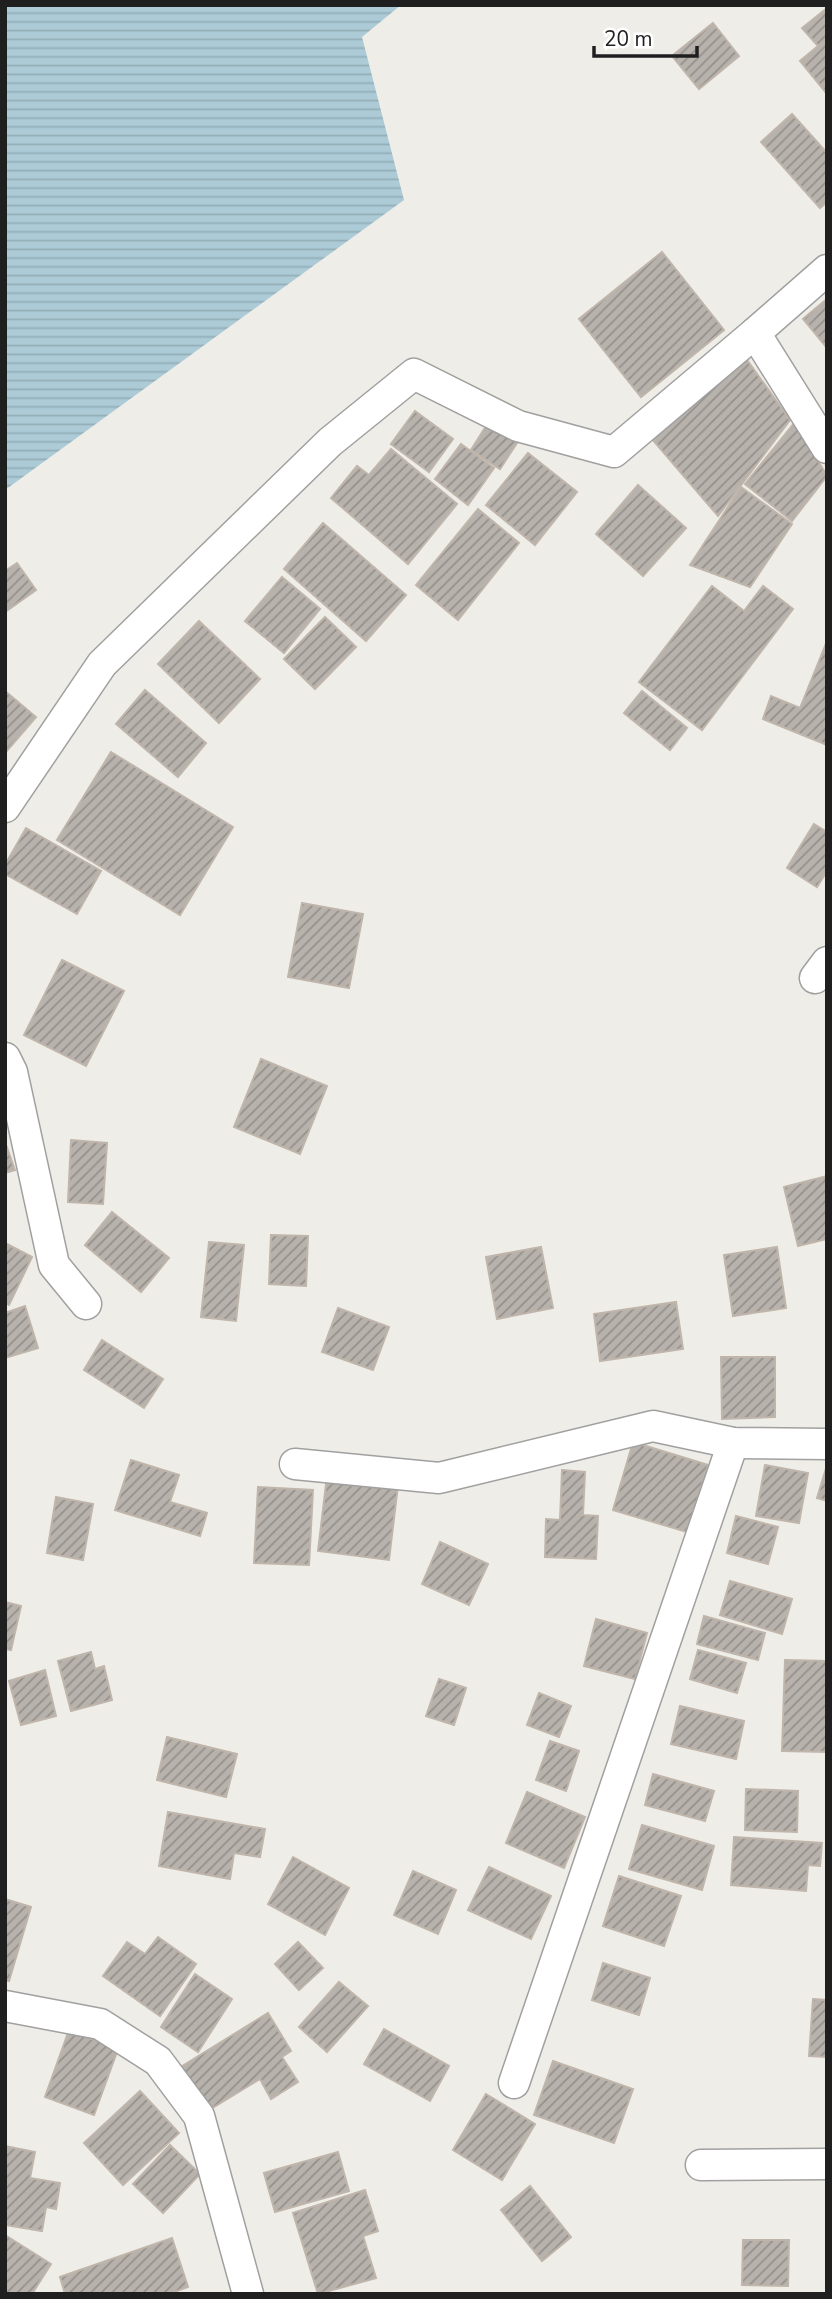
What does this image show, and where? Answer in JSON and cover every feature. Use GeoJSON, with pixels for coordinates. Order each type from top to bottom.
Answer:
{"type":"FeatureCollection","features":[{"type":"Feature","properties":{"kind":"street"},"geometry":{"type":"LineString","coordinates":[[5,807],[102,664],[330,442],[414,374],[518,426],[614,452],[827,270]]}},
{"type":"Feature","properties":{"kind":"street"},"geometry":{"type":"LineString","coordinates":[[755,333],[827,449]]}},
{"type":"Feature","properties":{"kind":"street"},"geometry":{"type":"LineString","coordinates":[[5,1058],[12,1072],[54,1265],[86,1304]]}},
{"type":"Feature","properties":{"kind":"street"},"geometry":{"type":"LineString","coordinates":[[295,1464],[439,1478],[653,1426],[733,1443],[827,1444]]}},
{"type":"Feature","properties":{"kind":"street"},"geometry":{"type":"LineString","coordinates":[[514,2082],[733,1443]]}},
{"type":"Feature","properties":{"kind":"street"},"geometry":{"type":"LineString","coordinates":[[5,2007],[100,2024],[158,2061],[199,2116],[248,2294]]}},
{"type":"Feature","properties":{"kind":"street"},"geometry":{"type":"LineString","coordinates":[[701,2165],[827,2164]]}},
{"type":"Feature","properties":{"kind":"water"},"geometry":{"type":"Polygon","coordinates":[[[5,5],[401,5],[362,37],[404,200],[5,490],[5,5]]]}},
{"type":"Feature","properties":{"kind":"building"},"geometry":{"type":"Polygon","coordinates":[[[827,8],[827,94],[800,61],[818,46],[802,28],[827,8]]]}},
{"type":"Feature","properties":{"kind":"building"},"geometry":{"type":"Polygon","coordinates":[[[713,23],[739,56],[699,89],[672,56],[713,23]]]}},
{"type":"Feature","properties":{"kind":"building"},"geometry":{"type":"Polygon","coordinates":[[[792,114],[827,153],[827,202],[820,208],[761,142],[792,114]]]}},
{"type":"Feature","properties":{"kind":"building"},"geometry":{"type":"Polygon","coordinates":[[[662,252],[724,330],[641,397],[579,319],[662,252]]]}},
{"type":"Feature","properties":{"kind":"building"},"geometry":{"type":"Polygon","coordinates":[[[827,299],[827,348],[803,319],[827,299]]]}},
{"type":"Feature","properties":{"kind":"building"},"geometry":{"type":"Polygon","coordinates":[[[745,357],[790,420],[718,516],[652,439],[745,357]]]}},
{"type":"Feature","properties":{"kind":"building"},"geometry":{"type":"Polygon","coordinates":[[[415,411],[453,439],[429,472],[391,444],[415,411]]]}},
{"type":"Feature","properties":{"kind":"building"},"geometry":{"type":"Polygon","coordinates":[[[795,422],[827,476],[792,521],[745,484],[795,422]]]}},
{"type":"Feature","properties":{"kind":"building"},"geometry":{"type":"Polygon","coordinates":[[[488,423],[517,443],[500,469],[471,450],[488,423]]]}},
{"type":"Feature","properties":{"kind":"building"},"geometry":{"type":"Polygon","coordinates":[[[461,444],[494,468],[468,505],[435,479],[461,444]]]}},
{"type":"Feature","properties":{"kind":"building"},"geometry":{"type":"Polygon","coordinates":[[[391,449],[457,504],[408,564],[331,498],[357,466],[369,475],[391,449]]]}},
{"type":"Feature","properties":{"kind":"building"},"geometry":{"type":"Polygon","coordinates":[[[528,453],[577,492],[535,545],[486,505],[528,453]]]}},
{"type":"Feature","properties":{"kind":"building"},"geometry":{"type":"Polygon","coordinates":[[[638,485],[686,528],[643,576],[596,534],[638,485]]]}},
{"type":"Feature","properties":{"kind":"building"},"geometry":{"type":"Polygon","coordinates":[[[741,487],[792,524],[750,587],[690,565],[741,487]]]}},
{"type":"Feature","properties":{"kind":"building"},"geometry":{"type":"Polygon","coordinates":[[[478,509],[519,543],[458,620],[416,585],[478,509]]]}},
{"type":"Feature","properties":{"kind":"building"},"geometry":{"type":"Polygon","coordinates":[[[323,523],[406,595],[366,641],[284,569],[323,523]]]}},
{"type":"Feature","properties":{"kind":"building"},"geometry":{"type":"Polygon","coordinates":[[[17,563],[36,590],[5,612],[5,571],[17,563]]]}},
{"type":"Feature","properties":{"kind":"building"},"geometry":{"type":"Polygon","coordinates":[[[282,577],[320,609],[284,653],[245,621],[282,577]]]}},
{"type":"Feature","properties":{"kind":"building"},"geometry":{"type":"Polygon","coordinates":[[[712,586],[744,611],[763,586],[793,609],[702,730],[639,682],[712,586]]]}},
{"type":"Feature","properties":{"kind":"building"},"geometry":{"type":"Polygon","coordinates":[[[325,617],[356,647],[315,689],[284,659],[325,617]]]}},
{"type":"Feature","properties":{"kind":"building"},"geometry":{"type":"Polygon","coordinates":[[[199,621],[260,679],[219,723],[158,664],[199,621]]]}},
{"type":"Feature","properties":{"kind":"building"},"geometry":{"type":"Polygon","coordinates":[[[827,641],[827,745],[763,719],[771,696],[800,708],[827,641]]]}},
{"type":"Feature","properties":{"kind":"building"},"geometry":{"type":"Polygon","coordinates":[[[145,690],[206,743],[178,777],[116,724],[145,690]]]}},
{"type":"Feature","properties":{"kind":"building"},"geometry":{"type":"Polygon","coordinates":[[[5,691],[36,717],[5,753],[5,691]]]}},
{"type":"Feature","properties":{"kind":"building"},"geometry":{"type":"Polygon","coordinates":[[[642,691],[687,728],[670,750],[624,713],[642,691]]]}},
{"type":"Feature","properties":{"kind":"building"},"geometry":{"type":"Polygon","coordinates":[[[111,752],[233,827],[180,915],[57,840],[111,752]]]}},
{"type":"Feature","properties":{"kind":"building"},"geometry":{"type":"Polygon","coordinates":[[[814,824],[827,832],[827,871],[817,887],[787,868],[814,824]]]}},
{"type":"Feature","properties":{"kind":"building"},"geometry":{"type":"Polygon","coordinates":[[[26,828],[101,871],[77,914],[5,874],[5,865],[26,828]]]}},
{"type":"Feature","properties":{"kind":"building"},"geometry":{"type":"Polygon","coordinates":[[[302,903],[363,914],[349,988],[288,977],[302,903]]]}},
{"type":"Feature","properties":{"kind":"building"},"geometry":{"type":"Polygon","coordinates":[[[62,960],[124,991],[86,1066],[24,1035],[62,960]]]}},
{"type":"Feature","properties":{"kind":"building"},"geometry":{"type":"Polygon","coordinates":[[[261,1059],[327,1086],[300,1154],[234,1127],[261,1059]]]}},
{"type":"Feature","properties":{"kind":"building"},"geometry":{"type":"Polygon","coordinates":[[[71,1140],[107,1143],[103,1204],[68,1202],[71,1140]]]}},
{"type":"Feature","properties":{"kind":"building"},"geometry":{"type":"Polygon","coordinates":[[[5,1142],[15,1170],[5,1173],[5,1142]]]}},
{"type":"Feature","properties":{"kind":"building"},"geometry":{"type":"Polygon","coordinates":[[[827,1176],[827,1239],[798,1246],[784,1187],[827,1176]]]}},
{"type":"Feature","properties":{"kind":"building"},"geometry":{"type":"Polygon","coordinates":[[[112,1212],[169,1258],[141,1292],[85,1245],[112,1212]]]}},
{"type":"Feature","properties":{"kind":"building"},"geometry":{"type":"Polygon","coordinates":[[[271,1235],[308,1236],[306,1286],[269,1284],[271,1235]]]}},
{"type":"Feature","properties":{"kind":"building"},"geometry":{"type":"Polygon","coordinates":[[[209,1242],[244,1245],[236,1321],[201,1317],[209,1242]]]}},
{"type":"Feature","properties":{"kind":"building"},"geometry":{"type":"Polygon","coordinates":[[[5,1243],[32,1257],[9,1305],[5,1303],[5,1243]]]}},
{"type":"Feature","properties":{"kind":"building"},"geometry":{"type":"Polygon","coordinates":[[[541,1247],[553,1308],[497,1319],[486,1257],[541,1247]]]}},
{"type":"Feature","properties":{"kind":"building"},"geometry":{"type":"Polygon","coordinates":[[[777,1247],[786,1308],[733,1316],[724,1255],[777,1247]]]}},
{"type":"Feature","properties":{"kind":"building"},"geometry":{"type":"Polygon","coordinates":[[[676,1302],[683,1349],[600,1361],[594,1314],[676,1302]]]}},
{"type":"Feature","properties":{"kind":"building"},"geometry":{"type":"Polygon","coordinates":[[[25,1306],[38,1348],[5,1358],[5,1313],[25,1306]]]}},
{"type":"Feature","properties":{"kind":"building"},"geometry":{"type":"Polygon","coordinates":[[[338,1308],[389,1327],[373,1370],[322,1352],[338,1308]]]}},
{"type":"Feature","properties":{"kind":"building"},"geometry":{"type":"Polygon","coordinates":[[[102,1340],[163,1379],[144,1408],[84,1370],[102,1340]]]}},
{"type":"Feature","properties":{"kind":"building"},"geometry":{"type":"Polygon","coordinates":[[[721,1357],[775,1357],[775,1417],[722,1419],[721,1357]]]}},
{"type":"Feature","properties":{"kind":"building"},"geometry":{"type":"Polygon","coordinates":[[[633,1442],[708,1465],[687,1532],[613,1510],[633,1442]]]}},
{"type":"Feature","properties":{"kind":"building"},"geometry":{"type":"Polygon","coordinates":[[[131,1460],[179,1475],[170,1502],[207,1513],[200,1536],[115,1510],[131,1460]]]}},
{"type":"Feature","properties":{"kind":"building"},"geometry":{"type":"Polygon","coordinates":[[[765,1465],[808,1473],[799,1523],[756,1516],[765,1465]]]}},
{"type":"Feature","properties":{"kind":"building"},"geometry":{"type":"Polygon","coordinates":[[[827,1465],[827,1501],[817,1498],[827,1465]]]}},
{"type":"Feature","properties":{"kind":"building"},"geometry":{"type":"Polygon","coordinates":[[[562,1470],[585,1472],[583,1515],[598,1516],[596,1559],[545,1557],[546,1519],[560,1520],[562,1470]]]}},
{"type":"Feature","properties":{"kind":"building"},"geometry":{"type":"Polygon","coordinates":[[[327,1476],[398,1485],[389,1560],[318,1551],[327,1476]]]}},
{"type":"Feature","properties":{"kind":"building"},"geometry":{"type":"Polygon","coordinates":[[[258,1487],[313,1490],[309,1565],[254,1563],[258,1487]]]}},
{"type":"Feature","properties":{"kind":"building"},"geometry":{"type":"Polygon","coordinates":[[[56,1497],[93,1504],[83,1560],[47,1553],[56,1497]]]}},
{"type":"Feature","properties":{"kind":"building"},"geometry":{"type":"Polygon","coordinates":[[[736,1516],[778,1527],[768,1564],[727,1553],[736,1516]]]}},
{"type":"Feature","properties":{"kind":"building"},"geometry":{"type":"Polygon","coordinates":[[[440,1542],[488,1564],[469,1605],[422,1584],[440,1542]]]}},
{"type":"Feature","properties":{"kind":"building"},"geometry":{"type":"Polygon","coordinates":[[[730,1581],[792,1599],[782,1634],[720,1615],[730,1581]]]}},
{"type":"Feature","properties":{"kind":"building"},"geometry":{"type":"Polygon","coordinates":[[[5,1602],[21,1606],[11,1650],[5,1649],[5,1602]]]}},
{"type":"Feature","properties":{"kind":"building"},"geometry":{"type":"Polygon","coordinates":[[[704,1616],[765,1633],[758,1660],[697,1644],[704,1616]]]}},
{"type":"Feature","properties":{"kind":"building"},"geometry":{"type":"Polygon","coordinates":[[[596,1619],[647,1633],[635,1679],[584,1666],[596,1619]]]}},
{"type":"Feature","properties":{"kind":"building"},"geometry":{"type":"Polygon","coordinates":[[[698,1650],[746,1663],[737,1693],[690,1679],[698,1650]]]}},
{"type":"Feature","properties":{"kind":"building"},"geometry":{"type":"Polygon","coordinates":[[[91,1652],[95,1669],[104,1666],[112,1700],[71,1711],[58,1661],[91,1652]]]}},
{"type":"Feature","properties":{"kind":"building"},"geometry":{"type":"Polygon","coordinates":[[[785,1660],[827,1661],[827,1752],[782,1751],[785,1660]]]}},
{"type":"Feature","properties":{"kind":"building"},"geometry":{"type":"Polygon","coordinates":[[[45,1670],[56,1716],[21,1725],[9,1681],[45,1670]]]}},
{"type":"Feature","properties":{"kind":"building"},"geometry":{"type":"Polygon","coordinates":[[[439,1679],[466,1688],[454,1725],[426,1716],[439,1679]]]}},
{"type":"Feature","properties":{"kind":"building"},"geometry":{"type":"Polygon","coordinates":[[[539,1693],[571,1706],[559,1737],[527,1725],[539,1693]]]}},
{"type":"Feature","properties":{"kind":"building"},"geometry":{"type":"Polygon","coordinates":[[[680,1706],[744,1721],[736,1759],[671,1744],[680,1706]]]}},
{"type":"Feature","properties":{"kind":"building"},"geometry":{"type":"Polygon","coordinates":[[[167,1737],[237,1754],[226,1797],[157,1780],[167,1737]]]}},
{"type":"Feature","properties":{"kind":"building"},"geometry":{"type":"Polygon","coordinates":[[[550,1741],[579,1751],[566,1791],[536,1780],[550,1741]]]}},
{"type":"Feature","properties":{"kind":"building"},"geometry":{"type":"Polygon","coordinates":[[[653,1774],[714,1791],[705,1821],[645,1805],[653,1774]]]}},
{"type":"Feature","properties":{"kind":"building"},"geometry":{"type":"Polygon","coordinates":[[[746,1789],[798,1791],[797,1832],[745,1830],[746,1789]]]}},
{"type":"Feature","properties":{"kind":"building"},"geometry":{"type":"Polygon","coordinates":[[[527,1792],[585,1817],[564,1868],[506,1843],[527,1792]]]}},
{"type":"Feature","properties":{"kind":"building"},"geometry":{"type":"Polygon","coordinates":[[[168,1812],[265,1829],[260,1857],[234,1853],[230,1879],[159,1866],[168,1812]]]}},
{"type":"Feature","properties":{"kind":"building"},"geometry":{"type":"Polygon","coordinates":[[[642,1825],[714,1846],[702,1890],[629,1869],[642,1825]]]}},
{"type":"Feature","properties":{"kind":"building"},"geometry":{"type":"Polygon","coordinates":[[[734,1837],[822,1843],[820,1866],[808,1865],[806,1891],[731,1885],[734,1837]]]}},
{"type":"Feature","properties":{"kind":"building"},"geometry":{"type":"Polygon","coordinates":[[[293,1857],[349,1888],[325,1935],[268,1904],[293,1857]]]}},
{"type":"Feature","properties":{"kind":"building"},"geometry":{"type":"Polygon","coordinates":[[[489,1867],[551,1896],[531,1939],[468,1910],[489,1867]]]}},
{"type":"Feature","properties":{"kind":"building"},"geometry":{"type":"Polygon","coordinates":[[[413,1871],[456,1890],[438,1934],[394,1915],[413,1871]]]}},
{"type":"Feature","properties":{"kind":"building"},"geometry":{"type":"Polygon","coordinates":[[[619,1876],[681,1896],[664,1946],[603,1926],[619,1876]]]}},
{"type":"Feature","properties":{"kind":"building"},"geometry":{"type":"Polygon","coordinates":[[[5,1899],[31,1907],[9,1981],[5,1980],[5,1899]]]}},
{"type":"Feature","properties":{"kind":"building"},"geometry":{"type":"Polygon","coordinates":[[[158,1937],[196,1964],[160,2016],[103,1976],[127,1942],[145,1954],[158,1937]]]}},
{"type":"Feature","properties":{"kind":"building"},"geometry":{"type":"Polygon","coordinates":[[[298,1942],[323,1968],[299,1990],[275,1964],[298,1942]]]}},
{"type":"Feature","properties":{"kind":"building"},"geometry":{"type":"Polygon","coordinates":[[[603,1963],[650,1978],[639,2015],[592,2000],[603,1963]]]}},
{"type":"Feature","properties":{"kind":"building"},"geometry":{"type":"Polygon","coordinates":[[[195,1974],[232,1999],[198,2052],[161,2027],[195,1974]]]}},
{"type":"Feature","properties":{"kind":"building"},"geometry":{"type":"Polygon","coordinates":[[[339,1982],[368,2006],[327,2052],[299,2027],[339,1982]]]}},
{"type":"Feature","properties":{"kind":"building"},"geometry":{"type":"Polygon","coordinates":[[[813,1999],[827,2000],[827,2057],[809,2056],[813,1999]]]}},
{"type":"Feature","properties":{"kind":"building"},"geometry":{"type":"Polygon","coordinates":[[[268,2013],[291,2051],[282,2057],[298,2082],[271,2099],[260,2079],[206,2112],[179,2068],[268,2013]]]}},
{"type":"Feature","properties":{"kind":"building"},"geometry":{"type":"Polygon","coordinates":[[[384,2029],[449,2066],[430,2101],[364,2064],[384,2029]]]}},
{"type":"Feature","properties":{"kind":"building"},"geometry":{"type":"Polygon","coordinates":[[[69,2030],[118,2049],[94,2115],[45,2097],[69,2030]]]}},
{"type":"Feature","properties":{"kind":"building"},"geometry":{"type":"Polygon","coordinates":[[[553,2061],[633,2089],[614,2143],[534,2115],[553,2061]]]}},
{"type":"Feature","properties":{"kind":"building"},"geometry":{"type":"Polygon","coordinates":[[[140,2091],[179,2133],[123,2185],[84,2143],[140,2091]]]}},
{"type":"Feature","properties":{"kind":"building"},"geometry":{"type":"Polygon","coordinates":[[[486,2094],[535,2124],[502,2180],[453,2150],[486,2094]]]}},
{"type":"Feature","properties":{"kind":"building"},"geometry":{"type":"Polygon","coordinates":[[[170,2145],[200,2174],[163,2213],[133,2184],[170,2145]]]}},
{"type":"Feature","properties":{"kind":"building"},"geometry":{"type":"Polygon","coordinates":[[[5,2146],[35,2152],[30,2178],[60,2183],[56,2209],[46,2207],[42,2231],[5,2225],[5,2146]]]}},
{"type":"Feature","properties":{"kind":"building"},"geometry":{"type":"Polygon","coordinates":[[[338,2152],[349,2191],[275,2212],[264,2173],[338,2152]]]}},
{"type":"Feature","properties":{"kind":"building"},"geometry":{"type":"Polygon","coordinates":[[[530,2186],[571,2237],[542,2261],[501,2210],[530,2186]]]}},
{"type":"Feature","properties":{"kind":"building"},"geometry":{"type":"Polygon","coordinates":[[[365,2190],[378,2231],[363,2236],[376,2278],[318,2294],[293,2213],[365,2190]]]}},
{"type":"Feature","properties":{"kind":"building"},"geometry":{"type":"Polygon","coordinates":[[[5,2235],[51,2264],[32,2294],[5,2294],[5,2235]]]}},
{"type":"Feature","properties":{"kind":"building"},"geometry":{"type":"Polygon","coordinates":[[[172,2238],[188,2287],[169,2294],[65,2294],[60,2277],[172,2238]]]}},
{"type":"Feature","properties":{"kind":"building"},"geometry":{"type":"Polygon","coordinates":[[[743,2240],[789,2240],[788,2286],[742,2285],[743,2240]]]}}]}
